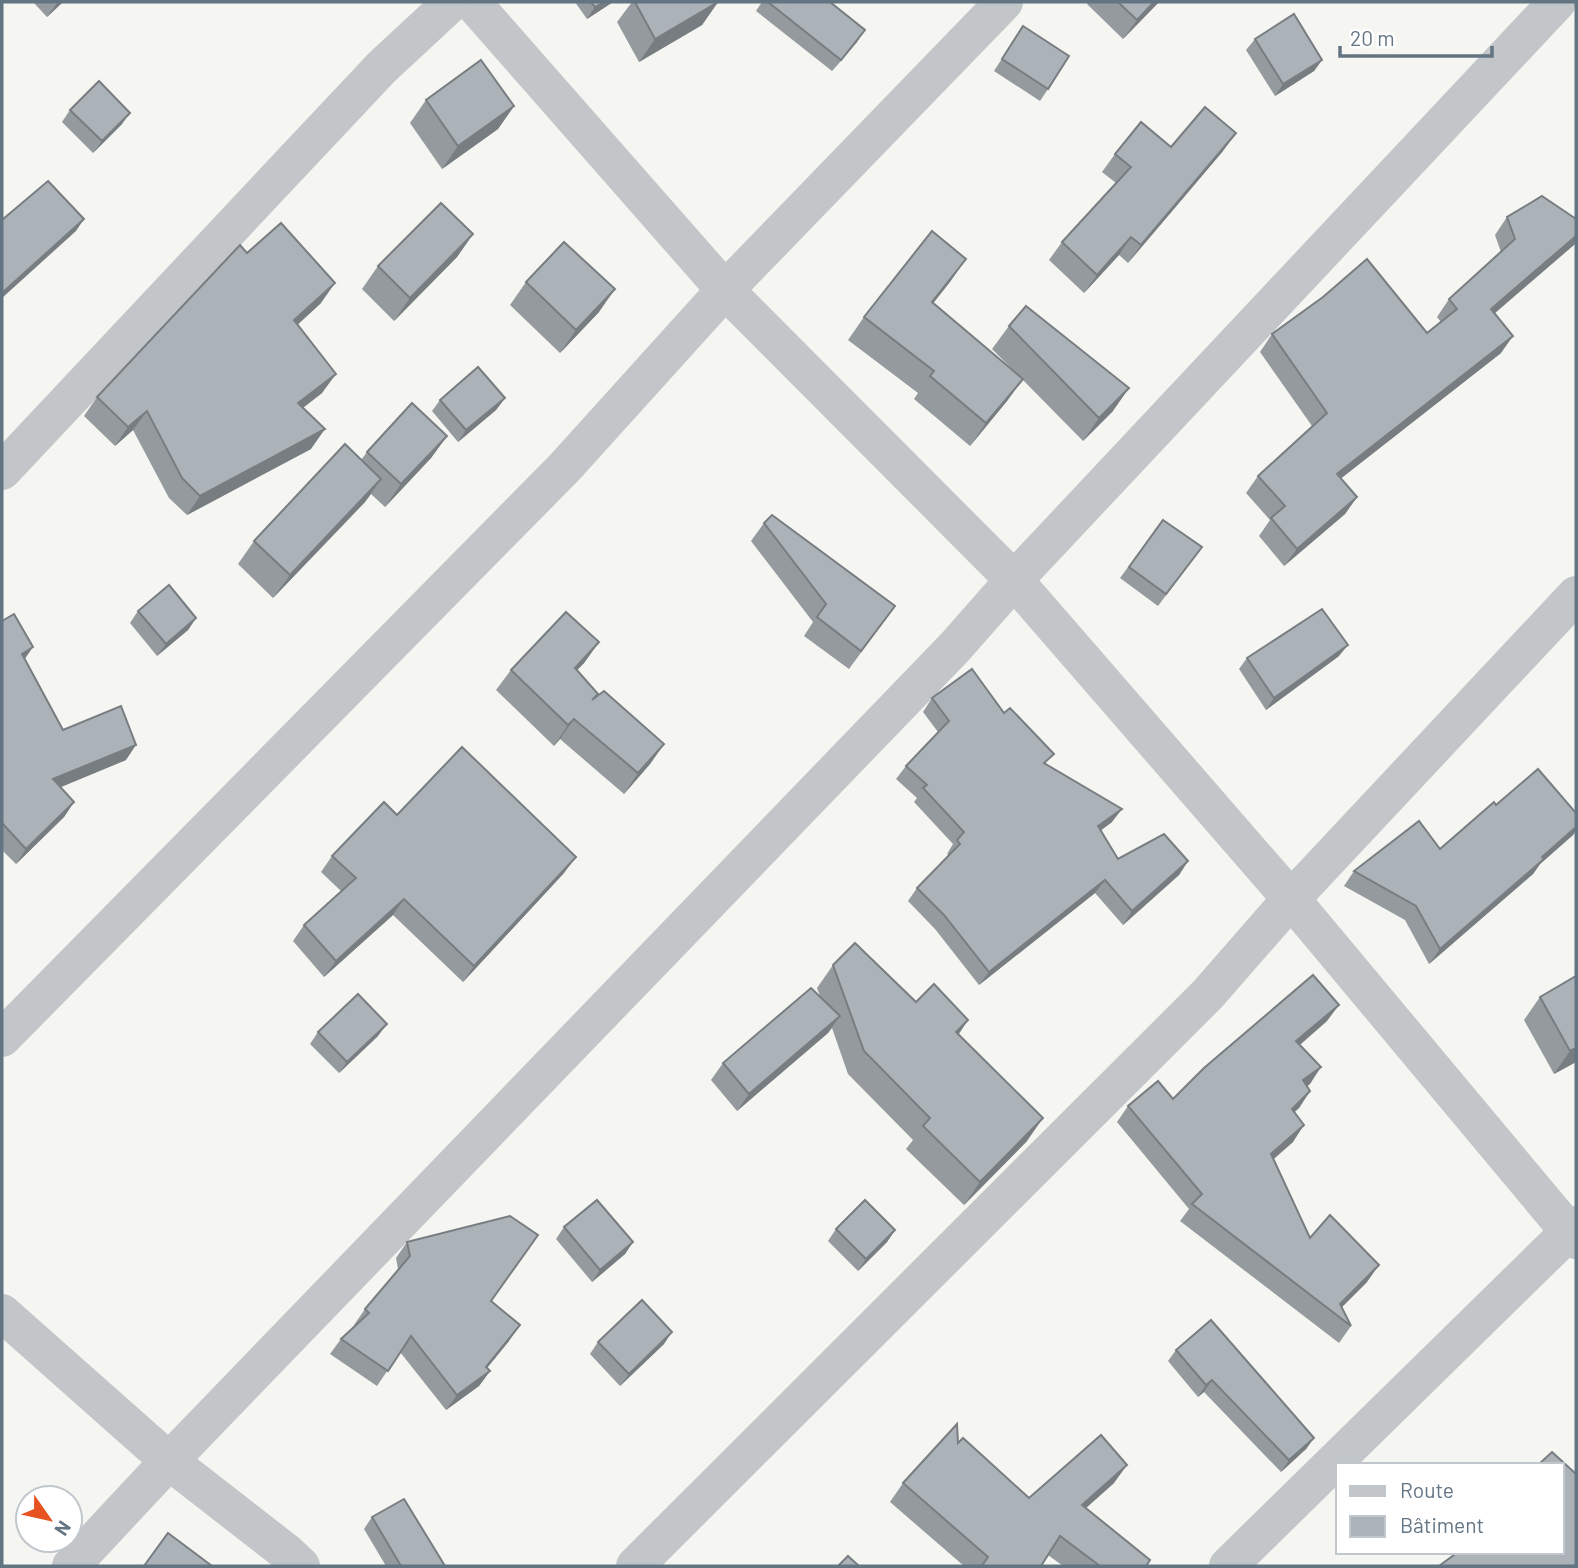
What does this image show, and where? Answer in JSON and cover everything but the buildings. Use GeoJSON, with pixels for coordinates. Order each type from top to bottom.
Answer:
{"type":"FeatureCollection","features":[{"type":"Feature","properties":{"kind":"street"},"geometry":{"type":"LineString","coordinates":[[2,471],[382,67],[452,2]]}},
{"type":"Feature","properties":{"kind":"street"},"geometry":{"type":"LineString","coordinates":[[472,2],[725,290],[1014,580],[1291,899],[1574,1232],[1228,1566]]}},
{"type":"Feature","properties":{"kind":"street"},"geometry":{"type":"LineString","coordinates":[[2,1038],[565,467],[725,290],[1004,2]]}},
{"type":"Feature","properties":{"kind":"street"},"geometry":{"type":"LineString","coordinates":[[71,1566],[169,1461],[955,647],[1014,580],[1557,2]]}},
{"type":"Feature","properties":{"kind":"street"},"geometry":{"type":"LineString","coordinates":[[635,1566],[1208,994],[1291,899],[1576,595]]}},
{"type":"Feature","properties":{"kind":"street"},"geometry":{"type":"LineString","coordinates":[[2,1314],[169,1461],[301,1566]]}}]}
